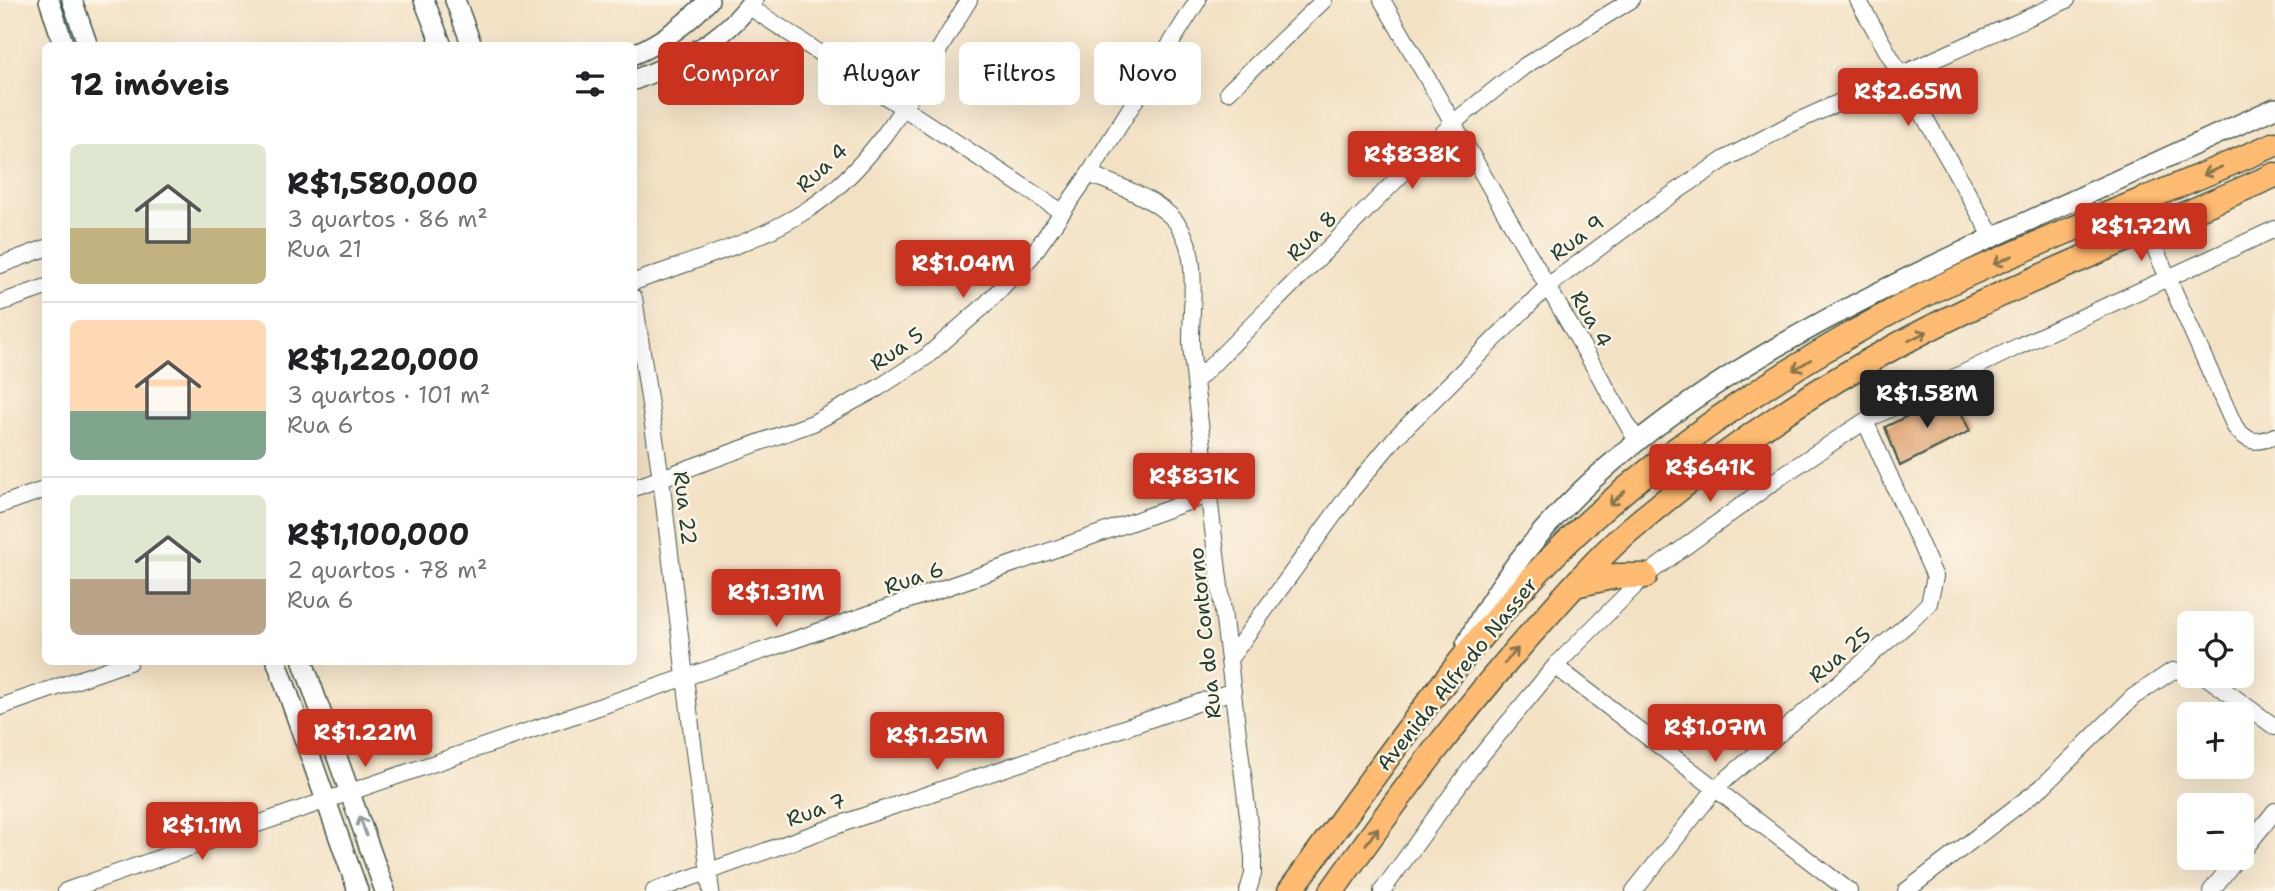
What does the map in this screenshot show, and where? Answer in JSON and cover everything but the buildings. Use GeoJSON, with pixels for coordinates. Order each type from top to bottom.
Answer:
{"type":"FeatureCollection","features":[{"type":"Feature","properties":{"kind":"main road","name":"Avenida Alfredo Nasser"},"geometry":{"type":"LineString","coordinates":[[1290,891],[1502,612],[1562,547],[1632,486],[1708,429],[1854,332],[1937,289],[2275,144]]}},
{"type":"Feature","properties":{"kind":"main road","name":"Avenida Alfredo Nasser"},"geometry":{"type":"LineString","coordinates":[[1332,891],[1481,688],[1574,585],[1631,528],[1721,456],[1801,402],[1894,348],[1968,310],[2275,175]]}},
{"type":"Feature","properties":{"kind":"main road"},"geometry":{"type":"LineString","coordinates":[[1574,585],[1616,576],[1645,576]]}},
{"type":"Feature","properties":{"kind":"street"},"geometry":{"type":"LineString","coordinates":[[49,0],[63,42]]}},
{"type":"Feature","properties":{"kind":"street"},"geometry":{"type":"LineString","coordinates":[[72,0],[87,42]]}},
{"type":"Feature","properties":{"kind":"street"},"geometry":{"type":"LineString","coordinates":[[424,0],[440,42]]}},
{"type":"Feature","properties":{"kind":"street"},"geometry":{"type":"LineString","coordinates":[[454,0],[470,42]]}},
{"type":"Feature","properties":{"kind":"street"},"geometry":{"type":"LineString","coordinates":[[658,68],[641,51],[709,0]]}},
{"type":"Feature","properties":{"kind":"street","name":"Rua 4"},"geometry":{"type":"LineString","coordinates":[[637,281],[774,229],[809,209],[867,155],[902,108],[969,0]]}},
{"type":"Feature","properties":{"kind":"street","name":"Rua 5"},"geometry":{"type":"LineString","coordinates":[[637,487],[813,423],[878,388],[926,357],[984,306],[1031,257],[1089,174],[1198,0]]}},
{"type":"Feature","properties":{"kind":"street"},"geometry":{"type":"LineString","coordinates":[[1228,92],[1324,0]]}},
{"type":"Feature","properties":{"kind":"street","name":"Rua 4"},"geometry":{"type":"LineString","coordinates":[[1382,0],[1637,441]]}},
{"type":"Feature","properties":{"kind":"street","name":"Rua 8"},"geometry":{"type":"LineString","coordinates":[[1195,382],[1452,123],[1523,67],[1631,0]]}},
{"type":"Feature","properties":{"kind":"street"},"geometry":{"type":"LineString","coordinates":[[1858,0],[1992,236]]}},
{"type":"Feature","properties":{"kind":"street","name":"Rua 9"},"geometry":{"type":"LineString","coordinates":[[1230,658],[1352,490],[1395,438],[1548,286],[1655,206],[1725,159],[1791,124],[2067,0]]}},
{"type":"Feature","properties":{"kind":"street"},"geometry":{"type":"LineString","coordinates":[[711,42],[750,3],[902,108],[1062,212]]}},
{"type":"Feature","properties":{"kind":"street"},"geometry":{"type":"LineString","coordinates":[[637,79],[658,71]]}},
{"type":"Feature","properties":{"kind":"street"},"geometry":{"type":"LineString","coordinates":[[1454,672],[1477,623],[1536,540],[1574,499],[1637,441],[1704,394],[1868,296],[1992,236],[2275,108]]}},
{"type":"Feature","properties":{"kind":"street","name":"Rua do Contorno"},"geometry":{"type":"LineString","coordinates":[[1089,174],[1140,195],[1168,213],[1182,229],[1191,251],[1191,342],[1253,857],[1253,874],[1248,891]]}},
{"type":"Feature","properties":{"kind":"street"},"geometry":{"type":"LineString","coordinates":[[2061,206],[2071,231]]}},
{"type":"Feature","properties":{"kind":"street"},"geometry":{"type":"LineString","coordinates":[[1390,886],[1474,764],[1555,666],[1645,576],[1783,475],[1865,421],[2019,345],[2275,229]]}},
{"type":"Feature","properties":{"kind":"street"},"geometry":{"type":"LineString","coordinates":[[2147,232],[2229,417],[2246,440],[2261,442],[2275,436]]}},
{"type":"Feature","properties":{"kind":"street"},"geometry":{"type":"LineString","coordinates":[[0,265],[42,249]]}},
{"type":"Feature","properties":{"kind":"street"},"geometry":{"type":"LineString","coordinates":[[0,303],[42,288]]}},
{"type":"Feature","properties":{"kind":"street","name":"Rua 22"},"geometry":{"type":"LineString","coordinates":[[637,318],[661,479],[711,891]]}},
{"type":"Feature","properties":{"kind":"street","name":"Rua 25"},"geometry":{"type":"LineString","coordinates":[[1634,891],[1716,788],[1929,603],[1935,578],[1865,421]]}},
{"type":"Feature","properties":{"kind":"street"},"geometry":{"type":"LineString","coordinates":[[0,505],[42,490]]}},
{"type":"Feature","properties":{"kind":"street","name":"Rua 6"},"geometry":{"type":"LineString","coordinates":[[326,798],[685,678],[1210,494]]}},
{"type":"Feature","properties":{"kind":"street"},"geometry":{"type":"LineString","coordinates":[[0,707],[119,665]]}},
{"type":"Feature","properties":{"kind":"street"},"geometry":{"type":"LineString","coordinates":[[278,665],[358,891]]}},
{"type":"Feature","properties":{"kind":"street"},"geometry":{"type":"LineString","coordinates":[[304,665],[385,891]]}},
{"type":"Feature","properties":{"kind":"street"},"geometry":{"type":"LineString","coordinates":[[1555,666],[1849,891]]}},
{"type":"Feature","properties":{"kind":"street"},"geometry":{"type":"LineString","coordinates":[[1906,891],[2042,787],[2133,697],[2172,671],[2177,671]]}},
{"type":"Feature","properties":{"kind":"street"},"geometry":{"type":"LineString","coordinates":[[2221,688],[2275,727]]}},
{"type":"Feature","properties":{"kind":"street","name":"Rua 7"},"geometry":{"type":"LineString","coordinates":[[654,891],[855,819],[1233,691]]}},
{"type":"Feature","properties":{"kind":"street"},"geometry":{"type":"LineString","coordinates":[[66,891],[326,798]]}},
{"type":"Feature","properties":{"kind":"street"},"geometry":{"type":"LineString","coordinates":[[2254,837],[2275,811]]}},
{"type":"Feature","properties":{"kind":"street"},"geometry":{"type":"LineString","coordinates":[[2210,891],[2227,870]]}}]}
